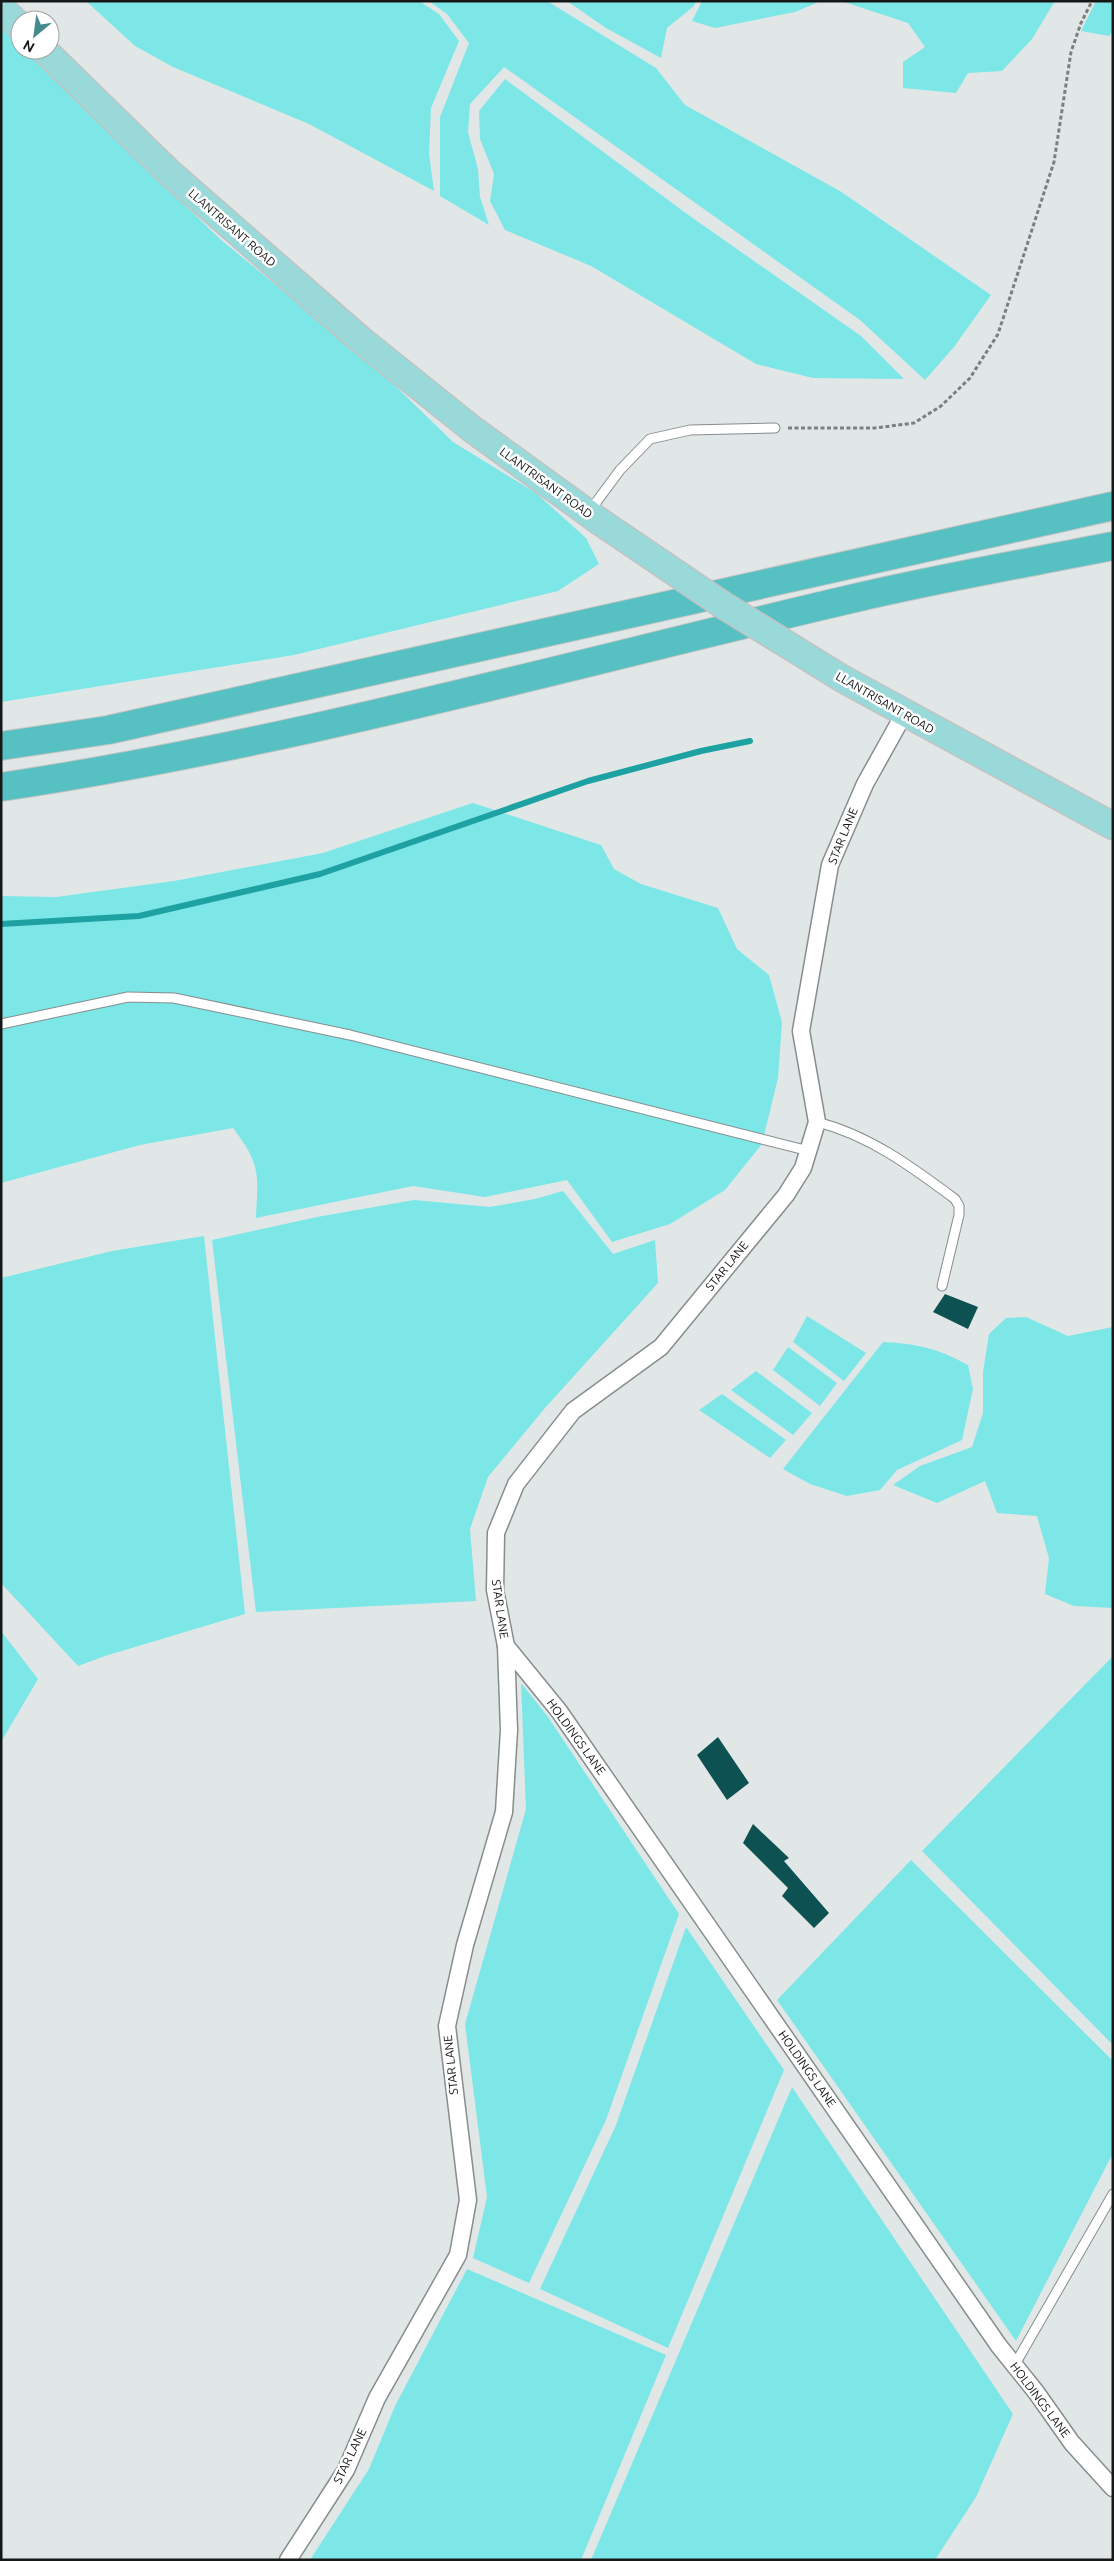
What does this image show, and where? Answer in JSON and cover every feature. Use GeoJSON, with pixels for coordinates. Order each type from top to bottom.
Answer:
{"type":"FeatureCollection","features":[{"type":"Feature","properties":{"kind":"highway"},"geometry":{"type":"LineString","coordinates":[[1,746],[108,730],[1113,506]]}},
{"type":"Feature","properties":{"kind":"highway"},"geometry":{"type":"LineString","coordinates":[[1,787],[97,772],[376,715],[858,597],[1113,546]]}},
{"type":"Feature","properties":{"kind":"main road","name":"LLANTRISANT ROAD"},"geometry":{"type":"LineString","coordinates":[[54,60],[170,174],[360,339],[472,429],[593,518],[723,605],[842,679],[1113,826]]}},
{"type":"Feature","properties":{"kind":"street","name":"STAR LANE"},"geometry":{"type":"LineString","coordinates":[[288,2560],[346,2470],[377,2398],[458,2255],[468,2200],[448,2026],[466,1945],[504,1812],[510,1730],[506,1646],[495,1590],[496,1533],[516,1484],[573,1411],[661,1347],[786,1195],[803,1168],[810,1151],[817,1122],[801,1031],[830,864],[865,784],[904,714]]}},
{"type":"Feature","properties":{"kind":"street","name":"HOLDINGS LANE"},"geometry":{"type":"LineString","coordinates":[[506,1646],[559,1712],[999,2346],[1072,2443],[1113,2488]]}},
{"type":"Feature","properties":{"kind":"lane"},"geometry":{"type":"LineString","coordinates":[[593,518],[620,470],[650,439],[690,430],[775,428]]}},
{"type":"Feature","properties":{"kind":"lane"},"geometry":{"type":"LineString","coordinates":[[1,1024],[128,997],[174,998],[350,1035],[810,1151]]}},
{"type":"Feature","properties":{"kind":"lane"},"geometry":{"type":"LineString","coordinates":[[817,1122],[839,1128],[886,1151],[955,1199],[959,1206],[959,1215],[942,1286]]}},
{"type":"Feature","properties":{"kind":"lane"},"geometry":{"type":"LineString","coordinates":[[1014,2366],[1113,2194]]}},
{"type":"Feature","properties":{"kind":"path"},"geometry":{"type":"LineString","coordinates":[[775,428],[875,428],[914,423],[941,406],[970,378],[998,334],[1025,252],[1054,162],[1071,52],[1081,23],[1092,1]]}},
{"type":"Feature","properties":{"kind":"shaded area"},"geometry":{"type":"Polygon","coordinates":[[[86,1],[419,1],[439,14],[459,41],[431,108],[429,153],[434,191],[309,124],[173,67],[135,46],[86,1]]]}},
{"type":"Feature","properties":{"kind":"shaded area"},"geometry":{"type":"Polygon","coordinates":[[[429,1],[547,1],[656,68],[685,105],[840,191],[991,295],[954,347],[925,380],[860,320],[504,67],[470,104],[468,132],[478,169],[480,197],[489,225],[440,196],[440,117],[469,43],[447,14],[429,1]]]}},
{"type":"Feature","properties":{"kind":"shaded area"},"geometry":{"type":"Polygon","coordinates":[[[567,1],[696,1],[694,6],[667,28],[661,58],[606,28],[567,1]]]}},
{"type":"Feature","properties":{"kind":"shaded area"},"geometry":{"type":"Polygon","coordinates":[[[702,1],[821,1],[795,12],[715,28],[692,21],[702,1]]]}},
{"type":"Feature","properties":{"kind":"shaded area"},"geometry":{"type":"Polygon","coordinates":[[[841,1],[1055,1],[1032,39],[1002,71],[968,73],[956,93],[903,88],[903,62],[925,47],[908,23],[841,1]]]}},
{"type":"Feature","properties":{"kind":"shaded area"},"geometry":{"type":"Polygon","coordinates":[[[1096,1],[1113,1],[1113,31],[1109,36],[1081,31],[1096,1]]]}},
{"type":"Feature","properties":{"kind":"shaded area"},"geometry":{"type":"Polygon","coordinates":[[[1,27],[10,36],[10,60],[35,60],[220,239],[378,369],[453,442],[536,493],[586,538],[599,564],[558,591],[294,655],[1,702],[1,27]]]}},
{"type":"Feature","properties":{"kind":"shaded area"},"geometry":{"type":"Polygon","coordinates":[[[505,79],[687,214],[861,336],[904,379],[813,378],[756,364],[591,266],[505,230],[490,201],[494,174],[480,139],[479,111],[505,79]]]}},
{"type":"Feature","properties":{"kind":"shaded area"},"geometry":{"type":"Polygon","coordinates":[[[473,803],[601,845],[614,869],[641,884],[718,908],[737,949],[769,975],[782,1022],[778,1078],[762,1144],[725,1190],[670,1224],[612,1242],[567,1180],[485,1197],[413,1186],[256,1218],[256,1170],[249,1151],[233,1128],[140,1145],[1,1183],[1,896],[56,897],[174,881],[323,853],[473,803]]]}},
{"type":"Feature","properties":{"kind":"shaded area"},"geometry":{"type":"Polygon","coordinates":[[[563,1191],[613,1254],[655,1240],[658,1283],[545,1408],[488,1477],[470,1529],[476,1601],[256,1612],[212,1240],[317,1217],[414,1200],[490,1207],[535,1199],[563,1191]]]}},
{"type":"Feature","properties":{"kind":"shaded area"},"geometry":{"type":"Polygon","coordinates":[[[204,1236],[245,1614],[105,1656],[78,1666],[1,1583],[1,1278],[112,1251],[204,1236]]]}},
{"type":"Feature","properties":{"kind":"shaded area"},"geometry":{"type":"Polygon","coordinates":[[[807,1316],[866,1353],[844,1381],[793,1342],[807,1316]]]}},
{"type":"Feature","properties":{"kind":"shaded area"},"geometry":{"type":"Polygon","coordinates":[[[1026,1317],[1068,1336],[1113,1327],[1113,1608],[1074,1606],[1045,1594],[1049,1558],[1037,1516],[997,1513],[985,1481],[937,1503],[893,1485],[920,1466],[972,1447],[983,1413],[983,1372],[989,1334],[1006,1318],[1026,1317]]]}},
{"type":"Feature","properties":{"kind":"shaded area"},"geometry":{"type":"Polygon","coordinates":[[[883,1342],[927,1348],[968,1365],[973,1389],[962,1440],[897,1470],[880,1490],[847,1496],[810,1484],[783,1469],[883,1342]]]}},
{"type":"Feature","properties":{"kind":"shaded area"},"geometry":{"type":"Polygon","coordinates":[[[788,1347],[837,1383],[820,1406],[773,1370],[788,1347]]]}},
{"type":"Feature","properties":{"kind":"shaded area"},"geometry":{"type":"Polygon","coordinates":[[[756,1371],[812,1413],[793,1435],[731,1390],[756,1371]]]}},
{"type":"Feature","properties":{"kind":"shaded area"},"geometry":{"type":"Polygon","coordinates":[[[722,1394],[786,1440],[770,1458],[699,1410],[722,1394]]]}},
{"type":"Feature","properties":{"kind":"shaded area"},"geometry":{"type":"Polygon","coordinates":[[[1,1631],[38,1679],[1,1742],[1,1631]]]}},
{"type":"Feature","properties":{"kind":"shaded area"},"geometry":{"type":"Polygon","coordinates":[[[1113,1656],[1113,2045],[922,1851],[1113,1656]]]}},
{"type":"Feature","properties":{"kind":"shaded area"},"geometry":{"type":"Polygon","coordinates":[[[521,1683],[548,1717],[679,1914],[606,2120],[529,2283],[473,2258],[487,2197],[465,2024],[526,1809],[521,1683]]]}},
{"type":"Feature","properties":{"kind":"shaded area"},"geometry":{"type":"Polygon","coordinates":[[[911,1860],[1113,2061],[1113,2153],[1016,2341],[777,2000],[911,1860]]]}},
{"type":"Feature","properties":{"kind":"shaded area"},"geometry":{"type":"Polygon","coordinates":[[[686,1927],[784,2070],[668,2348],[540,2289],[616,2125],[686,1927]]]}},
{"type":"Feature","properties":{"kind":"shaded area"},"geometry":{"type":"Polygon","coordinates":[[[792,2087],[1013,2414],[976,2497],[935,2560],[591,2560],[792,2087]]]}},
{"type":"Feature","properties":{"kind":"shaded area"},"geometry":{"type":"Polygon","coordinates":[[[467,2269],[666,2355],[581,2560],[310,2560],[369,2469],[395,2406],[467,2269]]]}},
{"type":"Feature","properties":{"kind":"building"},"geometry":{"type":"Polygon","coordinates":[[[945,1294],[978,1307],[968,1329],[933,1312],[945,1294]]]}},
{"type":"Feature","properties":{"kind":"building"},"geometry":{"type":"Polygon","coordinates":[[[718,1737],[749,1783],[727,1800],[697,1755],[718,1737]]]}},
{"type":"Feature","properties":{"kind":"building"},"geometry":{"type":"Polygon","coordinates":[[[753,1824],[789,1858],[784,1861],[829,1913],[814,1928],[782,1896],[788,1888],[743,1843],[753,1824]]]}},
{"type":"Feature","properties":{"kind":"waterway"},"geometry":{"type":"LineString","coordinates":[[1,924],[139,916],[320,874],[588,781],[701,751],[750,741]]}}]}
